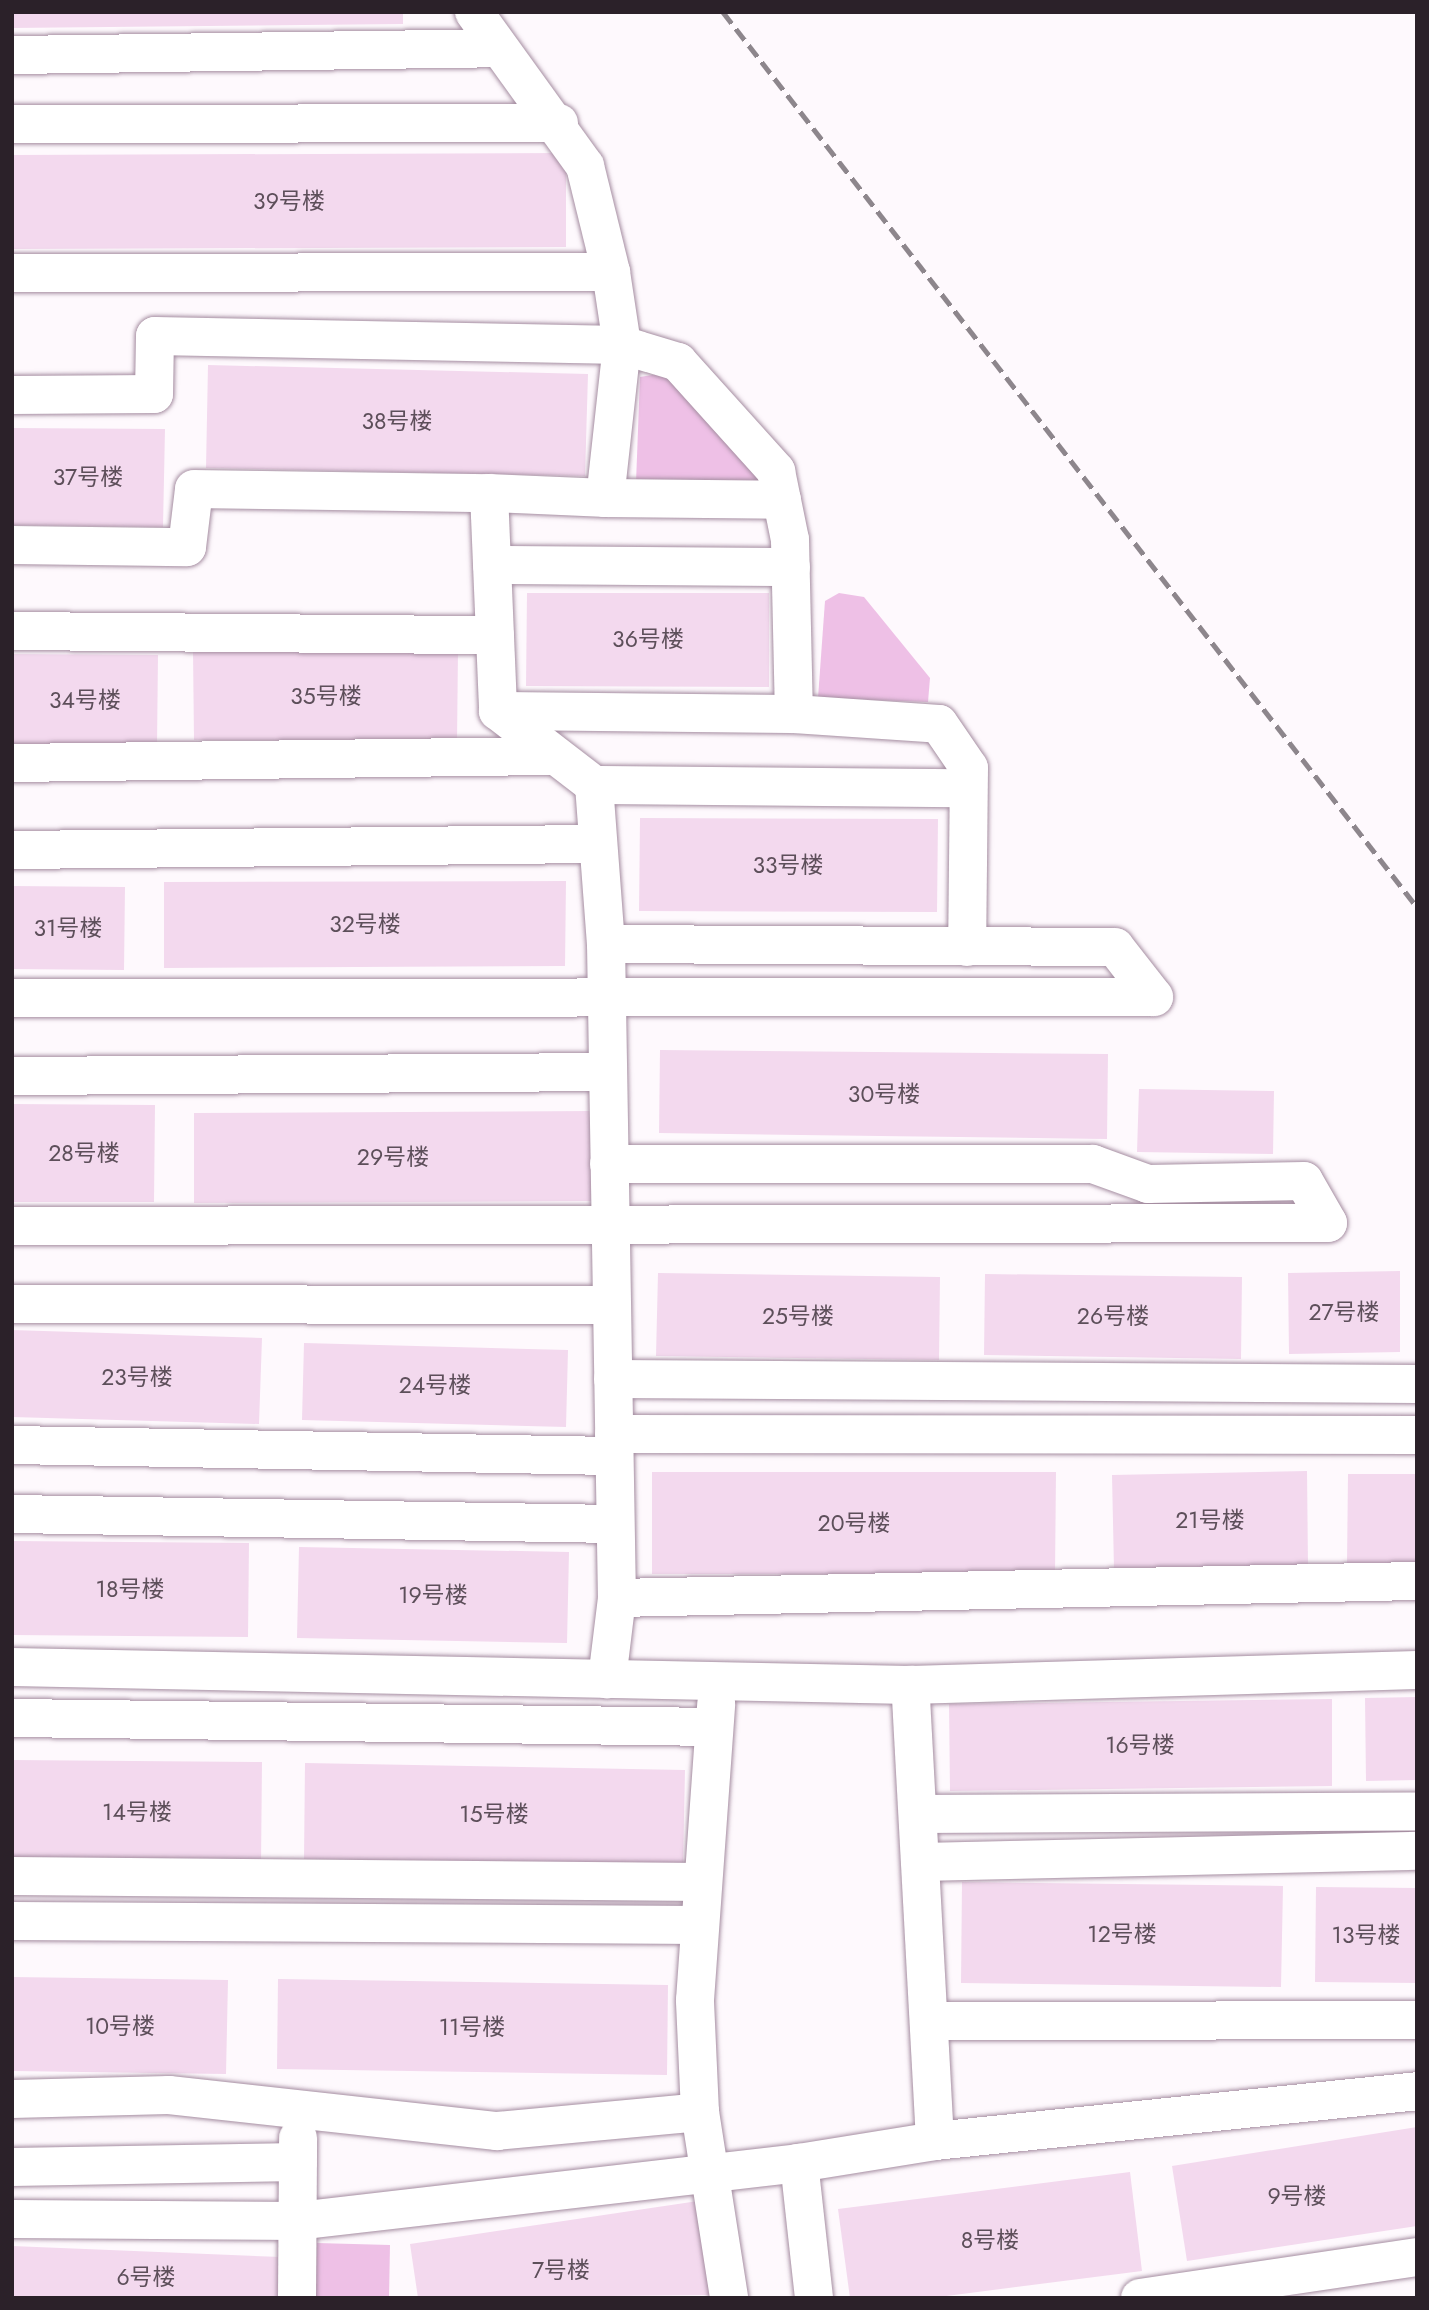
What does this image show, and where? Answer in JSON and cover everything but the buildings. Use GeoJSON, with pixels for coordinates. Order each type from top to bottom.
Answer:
{"type":"FeatureCollection","features":[{"type":"Feature","properties":{"kind":"street"},"geometry":{"type":"LineString","coordinates":[[474,12],[499,48],[559,122],[585,166],[611,272],[622,345],[605,498]]}},
{"type":"Feature","properties":{"kind":"street"},"geometry":{"type":"LineString","coordinates":[[12,55],[499,48]]}},
{"type":"Feature","properties":{"kind":"street"},"geometry":{"type":"LineString","coordinates":[[12,124],[559,122]]}},
{"type":"Feature","properties":{"kind":"street"},"geometry":{"type":"LineString","coordinates":[[12,273],[611,272]]}},
{"type":"Feature","properties":{"kind":"street"},"geometry":{"type":"LineString","coordinates":[[12,395],[154,394],[155,336],[622,345],[678,362],[776,471],[791,567],[794,714]]}},
{"type":"Feature","properties":{"kind":"street"},"geometry":{"type":"LineString","coordinates":[[12,545],[187,547],[194,489],[782,500]]}},
{"type":"Feature","properties":{"kind":"street"},"geometry":{"type":"LineString","coordinates":[[489,493],[498,711],[550,756],[594,785],[968,788]]}},
{"type":"Feature","properties":{"kind":"street"},"geometry":{"type":"LineString","coordinates":[[492,565],[791,567]]}},
{"type":"Feature","properties":{"kind":"street"},"geometry":{"type":"LineString","coordinates":[[12,631],[495,635]]}},
{"type":"Feature","properties":{"kind":"street"},"geometry":{"type":"LineString","coordinates":[[498,711],[794,714],[939,724],[969,768],[967,947]]}},
{"type":"Feature","properties":{"kind":"street"},"geometry":{"type":"LineString","coordinates":[[12,763],[550,756]]}},
{"type":"Feature","properties":{"kind":"street"},"geometry":{"type":"LineString","coordinates":[[594,785],[606,944],[609,1305],[617,1598],[607,1679]]}},
{"type":"Feature","properties":{"kind":"street"},"geometry":{"type":"LineString","coordinates":[[12,850],[598,845]]}},
{"type":"Feature","properties":{"kind":"street"},"geometry":{"type":"LineString","coordinates":[[12,998],[607,995],[1154,997],[1115,947],[606,944]]}},
{"type":"Feature","properties":{"kind":"street"},"geometry":{"type":"LineString","coordinates":[[12,1076],[608,1072]]}},
{"type":"Feature","properties":{"kind":"street"},"geometry":{"type":"LineString","coordinates":[[12,1226],[1328,1223],[1304,1181],[1148,1184],[1093,1164],[609,1164]]}},
{"type":"Feature","properties":{"kind":"street"},"geometry":{"type":"LineString","coordinates":[[12,1304],[609,1305]]}},
{"type":"Feature","properties":{"kind":"street"},"geometry":{"type":"LineString","coordinates":[[613,1379],[1417,1384]]}},
{"type":"Feature","properties":{"kind":"street"},"geometry":{"type":"LineString","coordinates":[[12,1445],[614,1445],[1417,1435]]}},
{"type":"Feature","properties":{"kind":"street"},"geometry":{"type":"LineString","coordinates":[[12,1514],[615,1524]]}},
{"type":"Feature","properties":{"kind":"street"},"geometry":{"type":"LineString","coordinates":[[617,1598],[1417,1581]]}},
{"type":"Feature","properties":{"kind":"street"},"geometry":{"type":"LineString","coordinates":[[12,1667],[910,1685],[1417,1670]]}},
{"type":"Feature","properties":{"kind":"street"},"geometry":{"type":"LineString","coordinates":[[717,1681],[695,2000],[700,2112],[729,2298]]}},
{"type":"Feature","properties":{"kind":"street"},"geometry":{"type":"LineString","coordinates":[[910,1685],[935,2141]]}},
{"type":"Feature","properties":{"kind":"street"},"geometry":{"type":"LineString","coordinates":[[12,1718],[714,1727]]}},
{"type":"Feature","properties":{"kind":"street"},"geometry":{"type":"LineString","coordinates":[[918,1814],[1417,1811]]}},
{"type":"Feature","properties":{"kind":"street"},"geometry":{"type":"LineString","coordinates":[[921,1862],[1417,1852]]}},
{"type":"Feature","properties":{"kind":"street"},"geometry":{"type":"LineString","coordinates":[[12,1876],[703,1882]]}},
{"type":"Feature","properties":{"kind":"street"},"geometry":{"type":"LineString","coordinates":[[12,1921],[700,1925]]}},
{"type":"Feature","properties":{"kind":"street"},"geometry":{"type":"LineString","coordinates":[[930,2021],[1417,2020]]}},
{"type":"Feature","properties":{"kind":"street"},"geometry":{"type":"LineString","coordinates":[[12,2219],[297,2221],[710,2176],[935,2141],[1417,2091]]}},
{"type":"Feature","properties":{"kind":"street"},"geometry":{"type":"LineString","coordinates":[[12,2099],[169,2095],[497,2131],[700,2112]]}},
{"type":"Feature","properties":{"kind":"street"},"geometry":{"type":"LineString","coordinates":[[297,2298],[298,2111]]}},
{"type":"Feature","properties":{"kind":"street"},"geometry":{"type":"LineString","coordinates":[[12,2167],[298,2162]]}},
{"type":"Feature","properties":{"kind":"street"},"geometry":{"type":"LineString","coordinates":[[799,2163],[814,2298]]}},
{"type":"Feature","properties":{"kind":"street"},"geometry":{"type":"LineString","coordinates":[[1140,2298],[1417,2258]]}},
{"type":"Feature","properties":{"kind":"shaded area"},"geometry":{"type":"Polygon","coordinates":[[[658,374],[679,381],[762,476],[757,488],[636,483],[640,377],[658,374]]]}},
{"type":"Feature","properties":{"kind":"shaded area"},"geometry":{"type":"Polygon","coordinates":[[[839,593],[864,597],[930,678],[928,702],[818,698],[825,601],[839,593]]]}},
{"type":"Feature","properties":{"kind":"shaded area"},"geometry":{"type":"Polygon","coordinates":[[[317,2243],[390,2245],[389,2298],[315,2298],[317,2243]]]}},
{"type":"Feature","properties":{"kind":"railway"},"geometry":{"type":"LineString","coordinates":[[723,12],[1417,907]]}}]}
